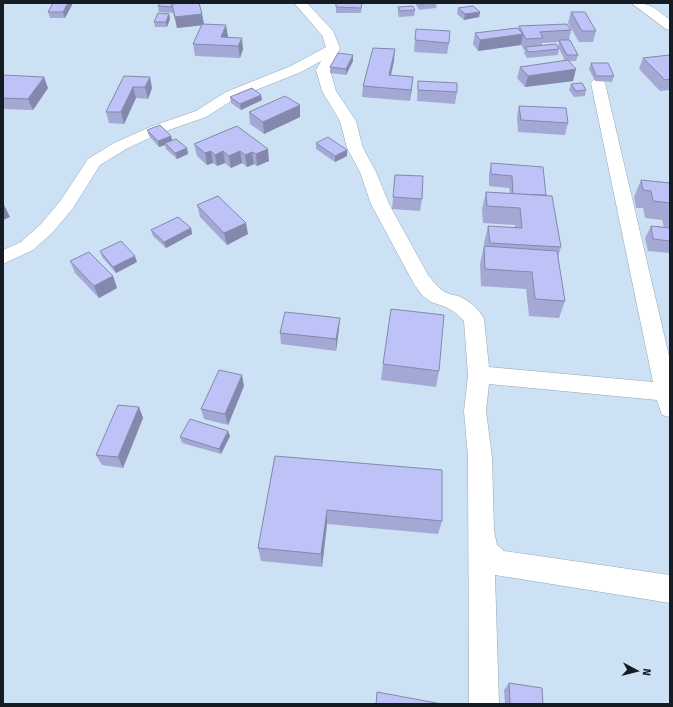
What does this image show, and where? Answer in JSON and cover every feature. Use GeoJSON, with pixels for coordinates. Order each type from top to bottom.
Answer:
{"type":"FeatureCollection","features":[{"type":"Feature","properties":{"kind":"street"},"geometry":{"type":"LineString","coordinates":[[300,3],[328,34],[333,48],[323,70],[329,91],[348,121],[355,148],[368,172],[380,204],[421,279],[434,295],[453,302],[463,308],[474,319],[479,375],[475,411],[480,457],[484,704]]}},
{"type":"Feature","properties":{"kind":"street"},"geometry":{"type":"LineString","coordinates":[[637,3],[651,11],[670,26]]}},
{"type":"Feature","properties":{"kind":"street"},"geometry":{"type":"LineString","coordinates":[[3,258],[27,246],[47,228],[67,204],[94,162],[120,146],[155,130],[201,114],[231,95],[296,69],[333,48]]}},
{"type":"Feature","properties":{"kind":"street"},"geometry":{"type":"LineString","coordinates":[[479,375],[669,397],[598,83]]}},
{"type":"Feature","properties":{"kind":"street"},"geometry":{"type":"LineString","coordinates":[[481,531],[486,552],[498,563],[670,589]]}},
{"type":"Feature","properties":{"kind":"building"},"geometry":{"type":"Polygon","coordinates":[[[53,3],[68,3],[63,12],[48,12],[53,3]]]}},
{"type":"Feature","properties":{"kind":"building"},"geometry":{"type":"Polygon","coordinates":[[[160,3],[176,3],[172,4],[172,7],[158,6],[160,3]]]}},
{"type":"Feature","properties":{"kind":"building"},"geometry":{"type":"Polygon","coordinates":[[[199,3],[202,14],[175,17],[172,4],[199,3]]]}},
{"type":"Feature","properties":{"kind":"building"},"geometry":{"type":"Polygon","coordinates":[[[336,3],[362,3],[361,8],[336,7],[336,3]]]}},
{"type":"Feature","properties":{"kind":"building"},"geometry":{"type":"Polygon","coordinates":[[[413,6],[415,10],[400,11],[398,7],[413,6]]]}},
{"type":"Feature","properties":{"kind":"building"},"geometry":{"type":"Polygon","coordinates":[[[473,6],[480,12],[465,14],[458,8],[473,6]]]}},
{"type":"Feature","properties":{"kind":"building"},"geometry":{"type":"Polygon","coordinates":[[[571,12],[585,12],[596,31],[582,31],[571,12]]]}},
{"type":"Feature","properties":{"kind":"building"},"geometry":{"type":"Polygon","coordinates":[[[158,13],[169,14],[166,22],[154,22],[158,13]]]}},
{"type":"Feature","properties":{"kind":"building"},"geometry":{"type":"Polygon","coordinates":[[[202,24],[226,25],[221,37],[242,38],[238,46],[193,44],[202,24]]]}},
{"type":"Feature","properties":{"kind":"building"},"geometry":{"type":"Polygon","coordinates":[[[567,24],[571,30],[540,32],[543,38],[526,39],[519,26],[567,24]]]}},
{"type":"Feature","properties":{"kind":"building"},"geometry":{"type":"Polygon","coordinates":[[[517,28],[523,34],[480,40],[475,33],[517,28]]]}},
{"type":"Feature","properties":{"kind":"building"},"geometry":{"type":"Polygon","coordinates":[[[416,29],[450,31],[449,43],[415,40],[416,29]]]}},
{"type":"Feature","properties":{"kind":"building"},"geometry":{"type":"Polygon","coordinates":[[[559,40],[570,40],[578,55],[567,55],[559,40]]]}},
{"type":"Feature","properties":{"kind":"building"},"geometry":{"type":"Polygon","coordinates":[[[556,44],[559,49],[529,52],[525,47],[556,44]]]}},
{"type":"Feature","properties":{"kind":"building"},"geometry":{"type":"Polygon","coordinates":[[[373,48],[395,49],[389,75],[413,77],[411,90],[363,86],[373,48]]]}},
{"type":"Feature","properties":{"kind":"building"},"geometry":{"type":"Polygon","coordinates":[[[338,53],[353,55],[346,69],[330,67],[338,53]]]}},
{"type":"Feature","properties":{"kind":"building"},"geometry":{"type":"Polygon","coordinates":[[[670,55],[670,79],[665,80],[643,58],[670,55]]]}},
{"type":"Feature","properties":{"kind":"building"},"geometry":{"type":"Polygon","coordinates":[[[568,60],[576,69],[528,76],[520,67],[568,60]]]}},
{"type":"Feature","properties":{"kind":"building"},"geometry":{"type":"Polygon","coordinates":[[[591,63],[608,63],[614,76],[596,76],[591,63]]]}},
{"type":"Feature","properties":{"kind":"building"},"geometry":{"type":"Polygon","coordinates":[[[3,75],[44,77],[28,99],[3,98],[3,75]]]}},
{"type":"Feature","properties":{"kind":"building"},"geometry":{"type":"Polygon","coordinates":[[[124,76],[150,77],[145,87],[133,87],[121,112],[106,112],[124,76]]]}},
{"type":"Feature","properties":{"kind":"building"},"geometry":{"type":"Polygon","coordinates":[[[418,81],[457,83],[457,92],[418,90],[418,81]]]}},
{"type":"Feature","properties":{"kind":"building"},"geometry":{"type":"Polygon","coordinates":[[[582,83],[586,90],[576,91],[571,84],[582,83]]]}},
{"type":"Feature","properties":{"kind":"building"},"geometry":{"type":"Polygon","coordinates":[[[252,88],[261,95],[240,104],[230,97],[252,88]]]}},
{"type":"Feature","properties":{"kind":"building"},"geometry":{"type":"Polygon","coordinates":[[[285,96],[300,105],[263,122],[249,112],[285,96]]]}},
{"type":"Feature","properties":{"kind":"building"},"geometry":{"type":"Polygon","coordinates":[[[519,106],[566,108],[568,123],[521,120],[519,106]]]}},
{"type":"Feature","properties":{"kind":"building"},"geometry":{"type":"Polygon","coordinates":[[[160,125],[171,136],[158,141],[147,130],[160,125]]]}},
{"type":"Feature","properties":{"kind":"building"},"geometry":{"type":"Polygon","coordinates":[[[237,126],[268,149],[256,154],[252,152],[245,155],[240,151],[229,156],[223,151],[215,155],[211,151],[205,153],[194,144],[237,126]]]}},
{"type":"Feature","properties":{"kind":"building"},"geometry":{"type":"Polygon","coordinates":[[[328,137],[347,150],[335,156],[316,143],[328,137]]]}},
{"type":"Feature","properties":{"kind":"building"},"geometry":{"type":"Polygon","coordinates":[[[176,139],[187,148],[175,153],[165,143],[176,139]]]}},
{"type":"Feature","properties":{"kind":"building"},"geometry":{"type":"Polygon","coordinates":[[[491,163],[543,167],[546,195],[513,194],[512,176],[491,174],[491,163]]]}},
{"type":"Feature","properties":{"kind":"building"},"geometry":{"type":"Polygon","coordinates":[[[395,175],[423,176],[422,199],[393,197],[395,175]]]}},
{"type":"Feature","properties":{"kind":"building"},"geometry":{"type":"Polygon","coordinates":[[[641,180],[670,183],[670,203],[653,201],[651,191],[643,190],[641,180]]]}},
{"type":"Feature","properties":{"kind":"building"},"geometry":{"type":"Polygon","coordinates":[[[486,192],[552,196],[561,247],[490,243],[488,226],[522,228],[520,208],[487,206],[486,192]]]}},
{"type":"Feature","properties":{"kind":"building"},"geometry":{"type":"Polygon","coordinates":[[[218,196],[246,223],[224,233],[197,205],[218,196]]]}},
{"type":"Feature","properties":{"kind":"building"},"geometry":{"type":"Polygon","coordinates":[[[178,217],[191,228],[164,242],[151,230],[178,217]]]}},
{"type":"Feature","properties":{"kind":"building"},"geometry":{"type":"Polygon","coordinates":[[[651,226],[670,228],[670,241],[653,239],[651,226]]]}},
{"type":"Feature","properties":{"kind":"building"},"geometry":{"type":"Polygon","coordinates":[[[121,241],[135,256],[113,267],[100,251],[121,241]]]}},
{"type":"Feature","properties":{"kind":"building"},"geometry":{"type":"Polygon","coordinates":[[[484,246],[557,251],[565,301],[535,299],[532,272],[485,269],[484,246]]]}},
{"type":"Feature","properties":{"kind":"building"},"geometry":{"type":"Polygon","coordinates":[[[89,252],[113,276],[94,286],[70,261],[89,252]]]}},
{"type":"Feature","properties":{"kind":"building"},"geometry":{"type":"Polygon","coordinates":[[[391,309],[444,315],[439,371],[383,364],[391,309]]]}},
{"type":"Feature","properties":{"kind":"building"},"geometry":{"type":"Polygon","coordinates":[[[285,312],[340,318],[336,339],[280,333],[285,312]]]}},
{"type":"Feature","properties":{"kind":"building"},"geometry":{"type":"Polygon","coordinates":[[[219,370],[242,375],[225,414],[201,409],[219,370]]]}},
{"type":"Feature","properties":{"kind":"building"},"geometry":{"type":"Polygon","coordinates":[[[118,405],[139,407],[118,457],[96,455],[118,405]]]}},
{"type":"Feature","properties":{"kind":"building"},"geometry":{"type":"Polygon","coordinates":[[[190,419],[228,431],[219,449],[180,437],[190,419]]]}},
{"type":"Feature","properties":{"kind":"building"},"geometry":{"type":"Polygon","coordinates":[[[275,456],[442,470],[442,521],[327,510],[321,554],[258,548],[275,456]]]}},
{"type":"Feature","properties":{"kind":"building"},"geometry":{"type":"Polygon","coordinates":[[[509,683],[542,688],[543,704],[510,704],[509,683]]]}},
{"type":"Feature","properties":{"kind":"building"},"geometry":{"type":"Polygon","coordinates":[[[377,692],[442,704],[376,704],[377,692]]]}}]}
